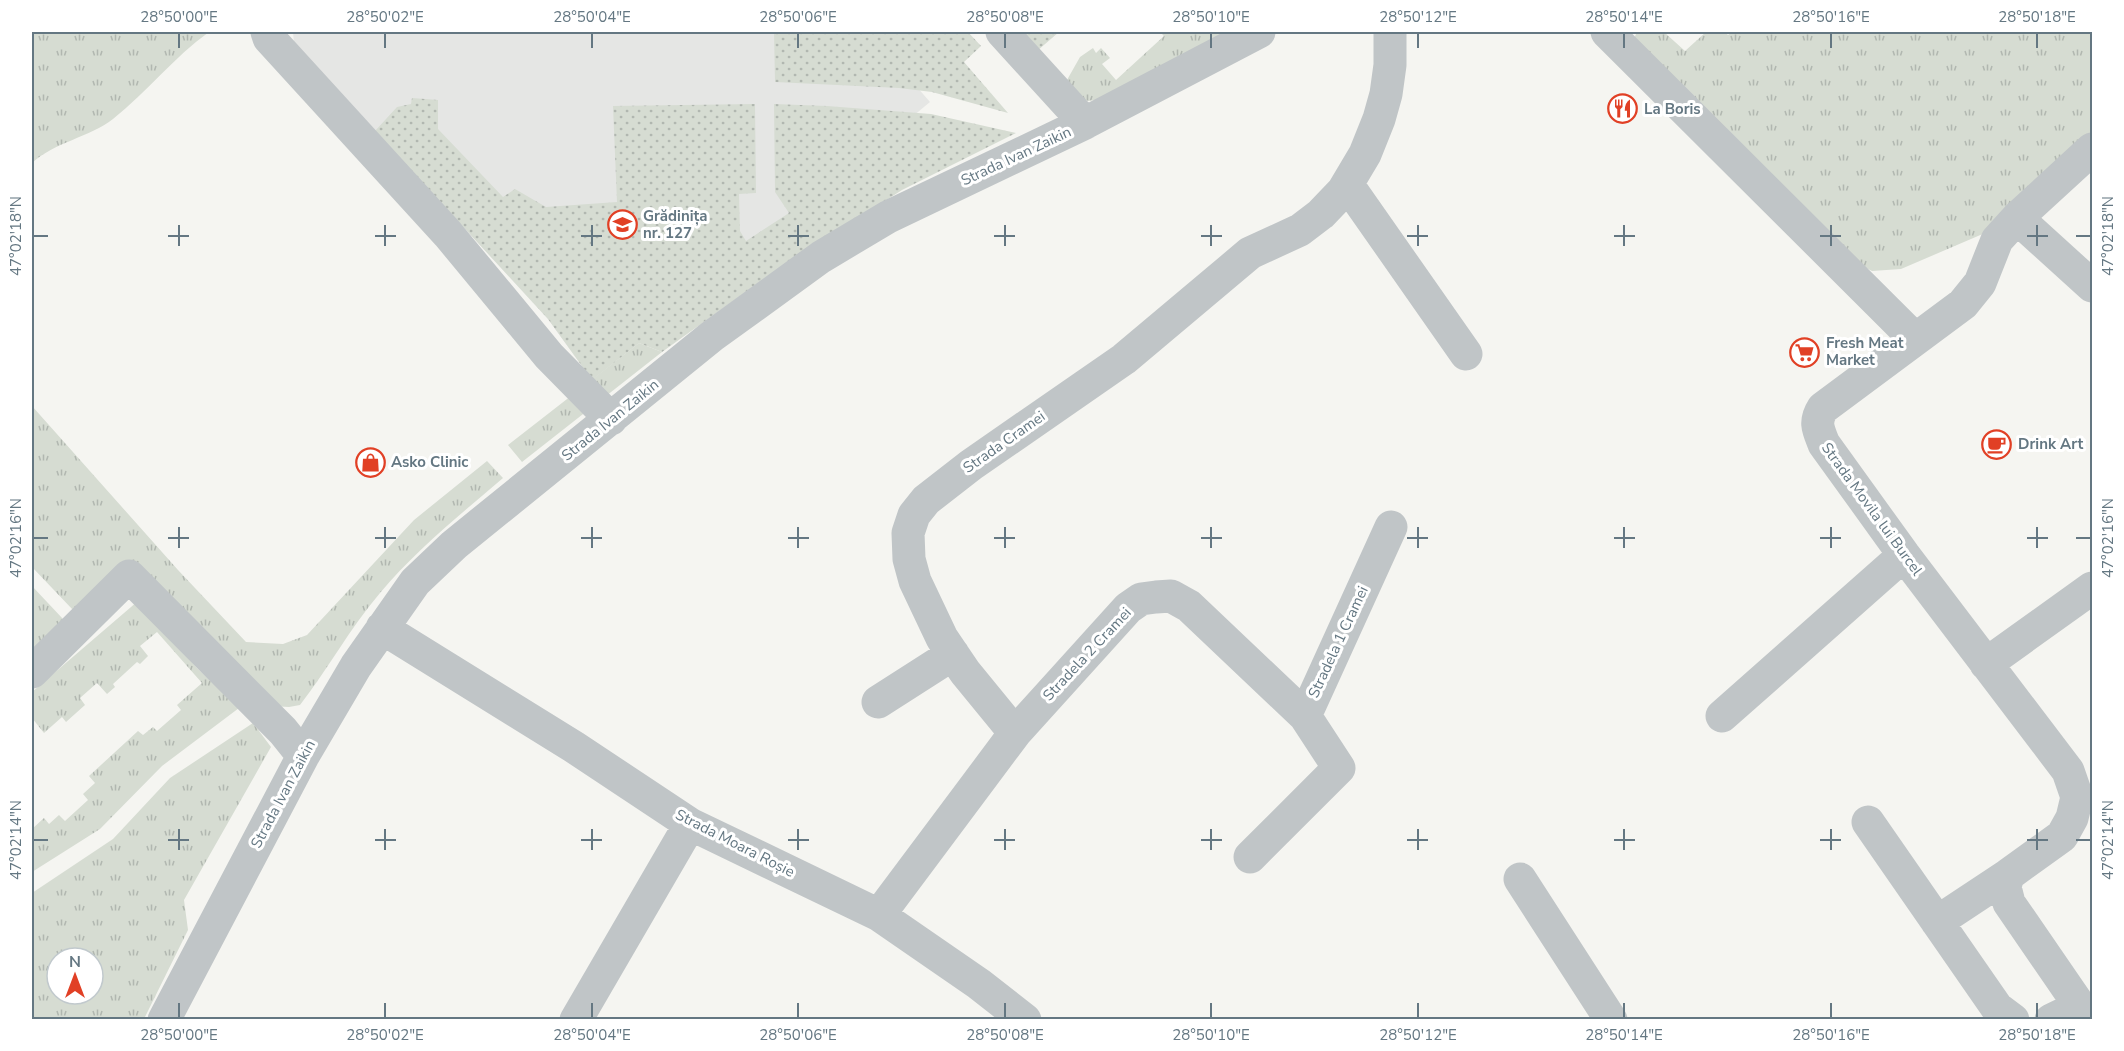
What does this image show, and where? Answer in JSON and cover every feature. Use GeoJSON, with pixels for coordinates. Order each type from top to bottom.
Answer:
{"type":"FeatureCollection","features":[{"type":"Feature","properties":{"kind":"street"},"geometry":{"type":"LineString","coordinates":[[267,32],[269,38],[336,114],[448,234],[549,356],[611,419]]}},
{"type":"Feature","properties":{"kind":"street"},"geometry":{"type":"LineString","coordinates":[[1002,32],[1085,123]]}},
{"type":"Feature","properties":{"kind":"street","name":"Strada Ivan Zaikin"},"geometry":{"type":"LineString","coordinates":[[164,1020],[303,756],[356,666],[415,582],[454,545],[712,336],[821,257],[888,217],[1085,123],[1259,32]]}},
{"type":"Feature","properties":{"kind":"street","name":"Strada Cramei"},"geometry":{"type":"LineString","coordinates":[[1015,734],[965,672],[942,638],[915,581],[909,559],[908,533],[914,515],[926,500],[971,465],[1125,359],[1251,253],[1300,230],[1322,214],[1343,191],[1365,154],[1382,110],[1390,65],[1390,32]]}},
{"type":"Feature","properties":{"kind":"street"},"geometry":{"type":"LineString","coordinates":[[1607,32],[1915,339]]}},
{"type":"Feature","properties":{"kind":"street","name":"Strada Movila lui Burcel"},"geometry":{"type":"LineString","coordinates":[[1937,922],[2062,836],[2085,792],[1904,555],[1824,444],[1818,430],[1817,418],[1822,408],[1964,304],[1980,283],[1996,240],[2092,149]]}},
{"type":"Feature","properties":{"kind":"street"},"geometry":{"type":"LineString","coordinates":[[1347,184],[1466,354]]}},
{"type":"Feature","properties":{"kind":"street"},"geometry":{"type":"LineString","coordinates":[[2017,218],[2092,286]]}},
{"type":"Feature","properties":{"kind":"street","name":"Stradela 1 Cramei"},"geometry":{"type":"LineString","coordinates":[[1251,857],[1339,768],[1305,716],[1391,527]]}},
{"type":"Feature","properties":{"kind":"street"},"geometry":{"type":"LineString","coordinates":[[1722,716],[1904,555]]}},
{"type":"Feature","properties":{"kind":"street"},"geometry":{"type":"LineString","coordinates":[[32,672],[129,576],[283,731],[303,756]]}},
{"type":"Feature","properties":{"kind":"street"},"geometry":{"type":"LineString","coordinates":[[1986,664],[2092,588]]}},
{"type":"Feature","properties":{"kind":"street","name":"Stradela 2 Cramei"},"geometry":{"type":"LineString","coordinates":[[1015,734],[1128,608],[1141,599],[1171,596],[1189,606],[1305,716]]}},
{"type":"Feature","properties":{"kind":"street","name":"Strada Moara Roșie"},"geometry":{"type":"LineString","coordinates":[[382,628],[574,747],[690,824],[879,915],[979,984],[1025,1020]]}},
{"type":"Feature","properties":{"kind":"street"},"geometry":{"type":"LineString","coordinates":[[878,702],[953,654]]}},
{"type":"Feature","properties":{"kind":"street"},"geometry":{"type":"LineString","coordinates":[[879,915],[1015,734]]}},
{"type":"Feature","properties":{"kind":"street"},"geometry":{"type":"LineString","coordinates":[[1868,822],[1996,1008],[2013,1020]]}},
{"type":"Feature","properties":{"kind":"street"},"geometry":{"type":"LineString","coordinates":[[576,1020],[690,824]]}},
{"type":"Feature","properties":{"kind":"street"},"geometry":{"type":"LineString","coordinates":[[2008,875],[2006,887],[2009,903],[2074,1015]]}},
{"type":"Feature","properties":{"kind":"street"},"geometry":{"type":"LineString","coordinates":[[1520,879],[1611,1020]]}},
{"type":"Feature","properties":{"kind":"shaded area","name":"Grădinița nr. 127"},"geometry":{"type":"Polygon","coordinates":[[[293,32],[869,32],[930,102],[592,380],[548,319],[294,43],[293,32]]]}},
{"type":"Feature","properties":{"kind":"green space"},"geometry":{"type":"Polygon","coordinates":[[[32,32],[209,32],[184,52],[113,119],[94,131],[51,150],[32,163],[32,32]]]}},
{"type":"Feature","properties":{"kind":"green space"},"geometry":{"type":"Polygon","coordinates":[[[774,32],[968,32],[981,46],[964,62],[1008,113],[932,92],[899,88],[775,82],[774,32]]]}},
{"type":"Feature","properties":{"kind":"green space"},"geometry":{"type":"Polygon","coordinates":[[[1019,32],[1059,32],[1037,51],[1019,32]]]}},
{"type":"Feature","properties":{"kind":"green space"},"geometry":{"type":"Polygon","coordinates":[[[1160,32],[1230,32],[1109,98],[1088,101],[1068,96],[1063,87],[1080,57],[1093,48],[1096,53],[1101,48],[1110,58],[1102,64],[1116,80],[1164,36],[1160,32]]]}},
{"type":"Feature","properties":{"kind":"green space"},"geometry":{"type":"Polygon","coordinates":[[[1637,32],[1664,32],[1685,51],[1706,32],[1725,32],[1728,35],[1732,32],[2092,32],[2092,135],[1992,230],[1901,269],[1872,271],[1862,266],[1631,45],[1637,32]]]}},
{"type":"Feature","properties":{"kind":"green space"},"geometry":{"type":"Polygon","coordinates":[[[412,98],[438,100],[438,129],[503,197],[515,189],[546,207],[617,202],[613,106],[755,104],[756,193],[739,194],[740,231],[746,241],[789,213],[775,192],[774,104],[931,114],[1016,133],[902,190],[768,276],[662,352],[639,343],[592,380],[548,319],[375,131],[397,107],[411,104],[412,98]]]}},
{"type":"Feature","properties":{"kind":"green space"},"geometry":{"type":"Polygon","coordinates":[[[639,343],[662,352],[522,462],[508,445],[639,343]]]}},
{"type":"Feature","properties":{"kind":"green space"},"geometry":{"type":"Polygon","coordinates":[[[32,406],[178,570],[246,642],[283,644],[307,635],[414,520],[487,461],[503,478],[439,533],[394,577],[359,620],[300,705],[271,706],[219,659],[126,560],[73,610],[32,567],[32,406]]]}},
{"type":"Feature","properties":{"kind":"green space"},"geometry":{"type":"Polygon","coordinates":[[[32,586],[63,619],[32,650],[32,586]]]}},
{"type":"Feature","properties":{"kind":"green space"},"geometry":{"type":"Polygon","coordinates":[[[138,601],[197,668],[239,708],[162,766],[100,829],[32,872],[32,829],[44,818],[49,824],[59,815],[65,821],[88,800],[83,794],[95,783],[89,776],[138,731],[143,735],[153,727],[157,731],[181,710],[177,705],[202,683],[157,632],[140,646],[148,656],[140,664],[137,662],[113,684],[115,687],[107,694],[97,683],[80,698],[85,705],[66,722],[62,717],[44,733],[32,718],[32,692],[138,601]]]}},
{"type":"Feature","properties":{"kind":"green space"},"geometry":{"type":"Polygon","coordinates":[[[253,723],[271,747],[184,900],[188,930],[144,1019],[32,1020],[32,893],[113,839],[170,778],[253,723]]]}},
{"type":"Feature","properties":{"kind":"place","name":"La Boris"},"geometry":{"type":"Point","coordinates":[1623,109]}},
{"type":"Feature","properties":{"kind":"place","name":"Grădinița nr. 127"},"geometry":{"type":"Point","coordinates":[622,225]}},
{"type":"Feature","properties":{"kind":"place","name":"Fresh Meat Market"},"geometry":{"type":"Point","coordinates":[1805,352]}},
{"type":"Feature","properties":{"kind":"place","name":"Drink Art"},"geometry":{"type":"Point","coordinates":[1997,444]}},
{"type":"Feature","properties":{"kind":"place","name":"Asko Clinic"},"geometry":{"type":"Point","coordinates":[370,462]}}]}
